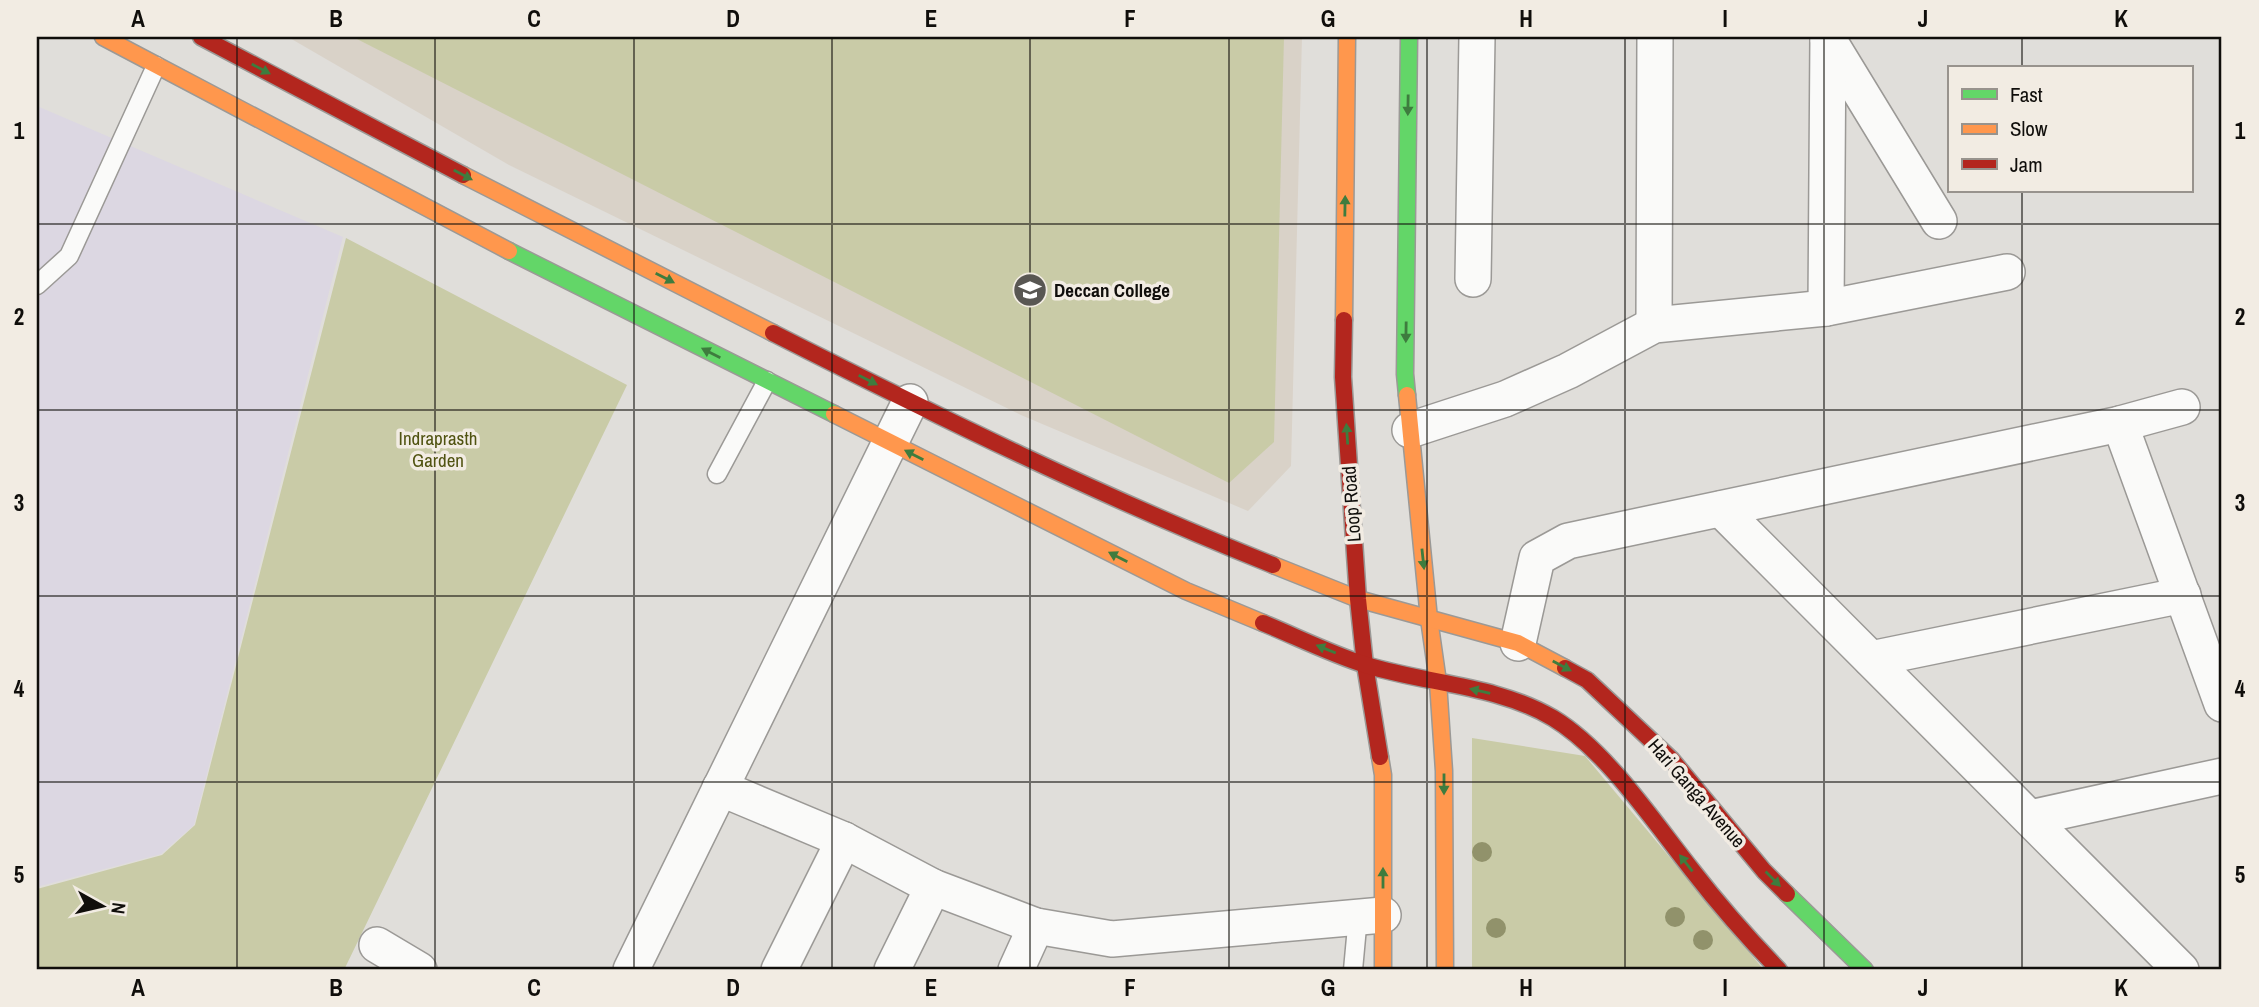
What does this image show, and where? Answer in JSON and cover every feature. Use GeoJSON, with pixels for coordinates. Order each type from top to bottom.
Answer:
{"type":"FeatureCollection","features":[{"type":"Feature","properties":{"kind":"street"},"geometry":{"type":"LineString","coordinates":[[103,37],[167,67],[497,245],[1186,591],[1365,665],[1523,702],[1556,720],[1592,750],[1630,790],[1694,873],[1779,970]]}},
{"type":"Feature","properties":{"kind":"street","name":"Hari Ganga Avenue"},"geometry":{"type":"LineString","coordinates":[[201,37],[488,188],[910,402],[1202,537],[1358,599],[1518,643],[1587,680],[1672,760],[1764,871],[1865,970]]}},
{"type":"Feature","properties":{"kind":"street","name":"Loop Road"},"geometry":{"type":"LineString","coordinates":[[1348,37],[1343,377],[1358,599],[1365,665],[1383,775],[1371,915],[1383,970]]}},
{"type":"Feature","properties":{"kind":"street"},"geometry":{"type":"LineString","coordinates":[[1409,37],[1405,374],[1429,619],[1438,682],[1444,771],[1445,970]]}},
{"type":"Feature","properties":{"kind":"street"},"geometry":{"type":"LineString","coordinates":[[1473,279],[1477,37]]}},
{"type":"Feature","properties":{"kind":"street"},"geometry":{"type":"LineString","coordinates":[[1654,325],[1655,37]]}},
{"type":"Feature","properties":{"kind":"street"},"geometry":{"type":"LineString","coordinates":[[1826,308],[1828,37]]}},
{"type":"Feature","properties":{"kind":"street"},"geometry":{"type":"LineString","coordinates":[[1828,37],[1939,221]]}},
{"type":"Feature","properties":{"kind":"street"},"geometry":{"type":"LineString","coordinates":[[1410,429],[1505,399],[1568,371],[1654,325],[1826,308],[2007,272]]}},
{"type":"Feature","properties":{"kind":"street"},"geometry":{"type":"LineString","coordinates":[[635,969],[720,788],[910,402]]}},
{"type":"Feature","properties":{"kind":"street"},"geometry":{"type":"LineString","coordinates":[[1518,643],[1537,558],[1568,541],[2120,424],[2182,407]]}},
{"type":"Feature","properties":{"kind":"street"},"geometry":{"type":"LineString","coordinates":[[2120,424],[2222,704]]}},
{"type":"Feature","properties":{"kind":"street"},"geometry":{"type":"LineString","coordinates":[[1721,509],[2182,970]]}},
{"type":"Feature","properties":{"kind":"street"},"geometry":{"type":"LineString","coordinates":[[1871,659],[2183,595]]}},
{"type":"Feature","properties":{"kind":"street"},"geometry":{"type":"LineString","coordinates":[[2030,818],[2222,776]]}},
{"type":"Feature","properties":{"kind":"street"},"geometry":{"type":"LineString","coordinates":[[720,788],[844,840],[933,887],[1114,955],[1371,915]]}},
{"type":"Feature","properties":{"kind":"street"},"geometry":{"type":"LineString","coordinates":[[779,970],[844,840]]}},
{"type":"Feature","properties":{"kind":"street"},"geometry":{"type":"LineString","coordinates":[[892,970],[933,887]]}},
{"type":"Feature","properties":{"kind":"street"},"geometry":{"type":"LineString","coordinates":[[1016,970],[1036,926]]}},
{"type":"Feature","properties":{"kind":"street"},"geometry":{"type":"LineString","coordinates":[[377,945],[419,970]]}},
{"type":"Feature","properties":{"kind":"lane"},"geometry":{"type":"LineString","coordinates":[[37,285],[69,256],[167,67]]}},
{"type":"Feature","properties":{"kind":"lane"},"geometry":{"type":"LineString","coordinates":[[717,474],[766,382]]}},
{"type":"Feature","properties":{"kind":"lane"},"geometry":{"type":"LineString","coordinates":[[1353,970],[1371,915]]}},
{"type":"Feature","properties":{"kind":"shaded area","name":"Deccan College"},"geometry":{"type":"Polygon","coordinates":[[[288,37],[1302,37],[1291,466],[1248,511],[1021,415],[509,165],[288,37]]]}},
{"type":"Feature","properties":{"kind":"shaded area"},"geometry":{"type":"Polygon","coordinates":[[[37,106],[343,237],[194,825],[161,854],[37,887],[37,106]]]}},
{"type":"Feature","properties":{"kind":"green space","name":"Deccan College"},"geometry":{"type":"Polygon","coordinates":[[[353,37],[1284,37],[1274,442],[1229,483],[353,37]]]}},
{"type":"Feature","properties":{"kind":"green space","name":"Indraprasth Garden"},"geometry":{"type":"Polygon","coordinates":[[[346,238],[627,385],[344,970],[37,970],[37,889],[162,855],[195,825],[346,238]]]}},
{"type":"Feature","properties":{"kind":"green space"},"geometry":{"type":"Polygon","coordinates":[[[1472,738],[1585,756],[1764,970],[1472,970],[1472,738]]]}},
{"type":"Feature","properties":{"kind":"traffic: fast"},"geometry":{"type":"LineString","coordinates":[[1407,395],[1405,374],[1409,37]]}},
{"type":"Feature","properties":{"kind":"traffic: fast"},"geometry":{"type":"LineString","coordinates":[[509,251],[834,414]]}},
{"type":"Feature","properties":{"kind":"traffic: fast"},"geometry":{"type":"LineString","coordinates":[[1787,894],[1865,970]]}},
{"type":"Feature","properties":{"kind":"traffic: slow"},"geometry":{"type":"LineString","coordinates":[[103,37],[509,251]]}},
{"type":"Feature","properties":{"kind":"traffic: slow"},"geometry":{"type":"LineString","coordinates":[[1344,320],[1347,37]]}},
{"type":"Feature","properties":{"kind":"traffic: slow"},"geometry":{"type":"LineString","coordinates":[[463,175],[773,333]]}},
{"type":"Feature","properties":{"kind":"traffic: slow"},"geometry":{"type":"LineString","coordinates":[[1407,395],[1429,619],[1438,682],[1444,771],[1445,970]]}},
{"type":"Feature","properties":{"kind":"traffic: slow"},"geometry":{"type":"LineString","coordinates":[[834,414],[1186,591],[1263,623]]}},
{"type":"Feature","properties":{"kind":"traffic: slow"},"geometry":{"type":"LineString","coordinates":[[1273,565],[1358,599],[1518,643],[1565,668]]}},
{"type":"Feature","properties":{"kind":"traffic: slow"},"geometry":{"type":"LineString","coordinates":[[1380,757],[1383,775],[1383,970]]}},
{"type":"Feature","properties":{"kind":"traffic: jam"},"geometry":{"type":"LineString","coordinates":[[201,37],[463,175]]}},
{"type":"Feature","properties":{"kind":"traffic: jam"},"geometry":{"type":"LineString","coordinates":[[1344,320],[1343,377],[1358,599],[1365,665],[1380,757]]}},
{"type":"Feature","properties":{"kind":"traffic: jam"},"geometry":{"type":"LineString","coordinates":[[773,333],[1020,455],[1273,565]]}},
{"type":"Feature","properties":{"kind":"traffic: jam"},"geometry":{"type":"LineString","coordinates":[[1263,623],[1366,665],[1509,698],[1553,718],[1592,748],[1610,768],[1713,896],[1779,970]]}},
{"type":"Feature","properties":{"kind":"traffic: jam"},"geometry":{"type":"LineString","coordinates":[[1565,668],[1587,680],[1672,760],[1764,871],[1787,894]]}},
{"type":"Feature","properties":{"kind":"place","name":"Deccan College"},"geometry":{"type":"Point","coordinates":[1030,290]}}]}
